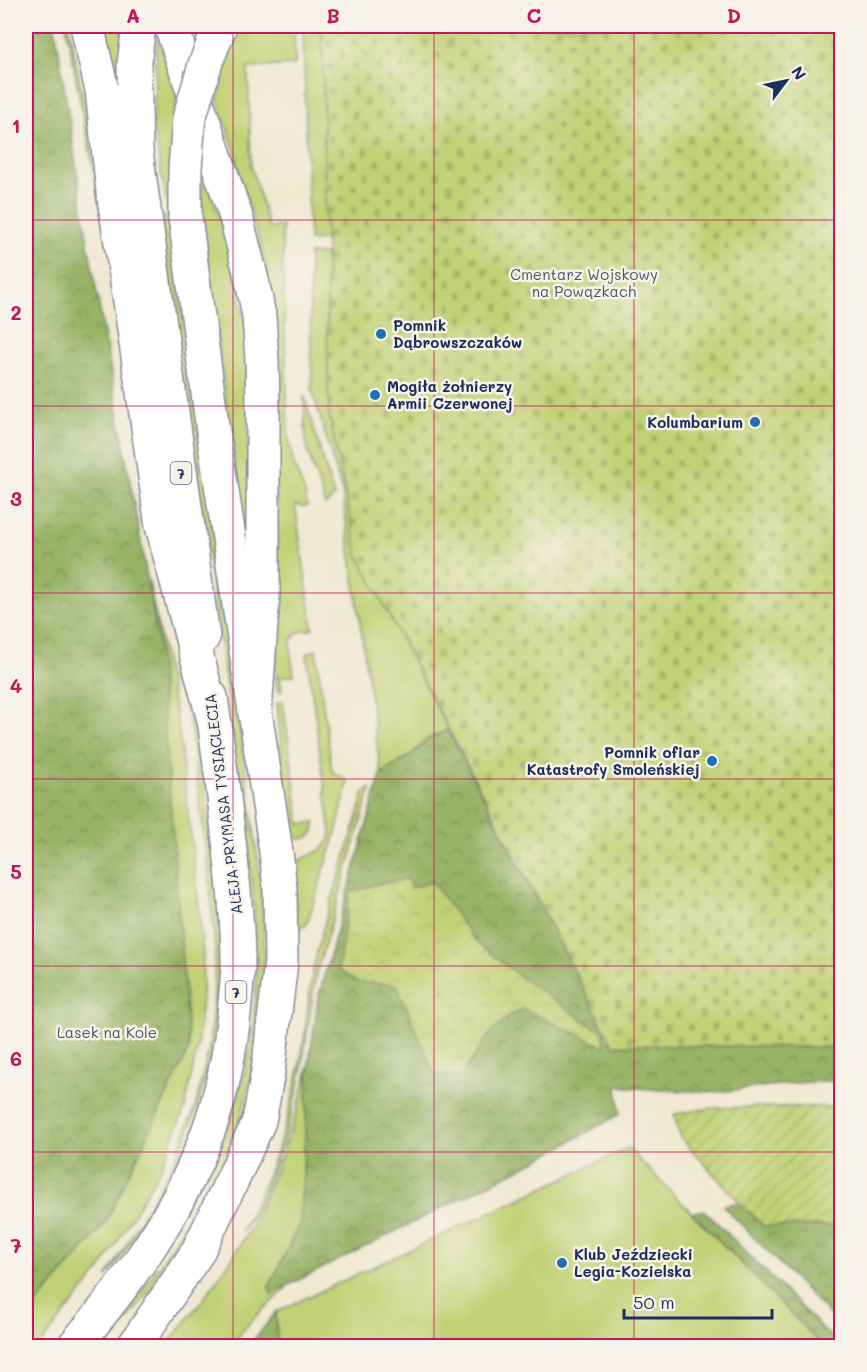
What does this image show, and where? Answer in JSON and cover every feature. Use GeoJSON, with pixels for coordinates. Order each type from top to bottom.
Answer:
{"type":"FeatureCollection","features":[{"type":"Feature","properties":{"kind":"main road"},"geometry":{"type":"LineString","coordinates":[[87,26],[102,90],[113,192],[162,526],[214,724]]}},
{"type":"Feature","properties":{"kind":"main road","name":"ALEJA PRYMASA TYSIĄCLECIA"},"geometry":{"type":"LineString","coordinates":[[74,1347],[97,1320],[152,1244],[193,1171],[209,1130],[224,1075],[231,1039],[238,965],[237,921],[226,811],[136,151],[134,64],[139,26]]}},
{"type":"Feature","properties":{"kind":"main road"},"geometry":{"type":"LineString","coordinates":[[171,26],[236,218],[259,316],[263,405],[263,594],[255,713]]}},
{"type":"Feature","properties":{"kind":"main road"},"geometry":{"type":"LineString","coordinates":[[134,1347],[197,1253],[259,1121],[268,1072],[279,973],[280,888],[277,861],[212,424],[185,217],[185,168],[189,119],[205,65],[220,26]]}},
{"type":"Feature","properties":{"kind":"green space","name":"Lasek na Kole"},"geometry":{"type":"Polygon","coordinates":[[[26,26],[55,26],[88,243],[158,639],[189,1049],[106,1222],[26,1317],[26,26]]]}},
{"type":"Feature","properties":{"kind":"green space"},"geometry":{"type":"Polygon","coordinates":[[[66,26],[69,26],[88,124],[104,226],[66,26]]]}},
{"type":"Feature","properties":{"kind":"green space"},"geometry":{"type":"Polygon","coordinates":[[[97,26],[124,26],[119,94],[97,26]]]}},
{"type":"Feature","properties":{"kind":"green space"},"geometry":{"type":"Polygon","coordinates":[[[192,26],[294,26],[295,65],[248,68],[251,166],[269,228],[282,225],[288,433],[293,462],[305,493],[307,506],[295,505],[313,629],[294,636],[291,652],[294,675],[280,677],[282,691],[277,691],[276,678],[277,519],[267,274],[235,160],[238,159],[192,26]]]}},
{"type":"Feature","properties":{"kind":"green space"},"geometry":{"type":"Polygon","coordinates":[[[303,26],[322,26],[326,240],[309,241],[303,26]]]}},
{"type":"Feature","properties":{"kind":"green space","name":"Cmentarz Wojskowy na Powązkach"},"geometry":{"type":"Polygon","coordinates":[[[322,26],[841,26],[841,1047],[613,1045],[358,555],[329,415],[322,26]]]}},
{"type":"Feature","properties":{"kind":"green space"},"geometry":{"type":"Polygon","coordinates":[[[157,36],[178,96],[174,111],[169,216],[153,126],[157,36]]]}},
{"type":"Feature","properties":{"kind":"green space"},"geometry":{"type":"Polygon","coordinates":[[[207,178],[229,248],[244,316],[248,350],[249,585],[202,215],[202,185],[207,178]]]}},
{"type":"Feature","properties":{"kind":"green space"},"geometry":{"type":"Polygon","coordinates":[[[169,216],[261,881],[264,981],[257,1046],[246,1097],[237,1129],[212,1189],[182,1244],[146,1296],[106,1346],[97,1346],[160,1264],[195,1206],[220,1149],[239,1094],[249,1051],[254,1012],[256,934],[249,856],[161,218],[169,216]]]}},
{"type":"Feature","properties":{"kind":"green space"},"geometry":{"type":"Polygon","coordinates":[[[309,254],[326,254],[329,415],[358,554],[448,730],[428,739],[411,755],[381,774],[342,491],[312,390],[309,254]]]}},
{"type":"Feature","properties":{"kind":"green space"},"geometry":{"type":"Polygon","coordinates":[[[304,395],[334,497],[325,505],[307,447],[304,395]]]}},
{"type":"Feature","properties":{"kind":"green space"},"geometry":{"type":"Polygon","coordinates":[[[157,550],[203,764],[219,919],[220,974],[211,1053],[190,1129],[165,1186],[128,1248],[107,1277],[170,1170],[195,1108],[209,1048],[214,997],[215,949],[210,884],[190,725],[157,550]]]}},
{"type":"Feature","properties":{"kind":"green space"},"geometry":{"type":"Polygon","coordinates":[[[149,582],[179,731],[197,887],[203,953],[202,999],[197,1048],[185,1108],[161,1168],[101,1269],[39,1346],[26,1346],[26,1317],[106,1222],[149,582]]]}},
{"type":"Feature","properties":{"kind":"green space"},"geometry":{"type":"Polygon","coordinates":[[[316,650],[332,771],[348,782],[336,833],[308,921],[300,929],[297,925],[292,869],[299,861],[323,848],[331,833],[307,656],[308,653],[316,650]]]}},
{"type":"Feature","properties":{"kind":"green space"},"geometry":{"type":"Polygon","coordinates":[[[283,702],[300,824],[315,822],[313,832],[303,839],[291,833],[285,801],[277,703],[283,702]]]}},
{"type":"Feature","properties":{"kind":"green space"},"geometry":{"type":"Polygon","coordinates":[[[448,730],[613,1045],[841,1047],[841,1080],[719,1092],[617,1086],[620,1114],[537,1160],[271,1294],[269,1287],[300,1223],[309,1064],[318,998],[381,774],[411,755],[428,739],[448,730]]]}},
{"type":"Feature","properties":{"kind":"green space"},"geometry":{"type":"Polygon","coordinates":[[[371,788],[316,974],[300,1081],[287,1131],[263,1196],[241,1232],[271,1167],[286,1121],[298,1075],[313,968],[363,794],[371,788]]]}},
{"type":"Feature","properties":{"kind":"green space"},"geometry":{"type":"Polygon","coordinates":[[[408,879],[411,888],[432,882],[477,943],[522,978],[589,1024],[603,1031],[605,1047],[523,1009],[509,1016],[487,1037],[461,1077],[434,1073],[397,985],[357,982],[338,970],[350,893],[374,885],[408,879]]]}},
{"type":"Feature","properties":{"kind":"green space"},"geometry":{"type":"Polygon","coordinates":[[[309,1064],[300,1223],[269,1287],[271,1293],[288,1285],[253,1319],[231,1346],[169,1346],[168,1343],[229,1263],[259,1211],[289,1136],[309,1064]]]}},
{"type":"Feature","properties":{"kind":"green space"},"geometry":{"type":"Polygon","coordinates":[[[841,1107],[841,1226],[764,1226],[680,1137],[674,1114],[711,1108],[841,1107]]]}},
{"type":"Feature","properties":{"kind":"green space","name":"Klub Jeździecki Legia-Kozielska"},"geometry":{"type":"Polygon","coordinates":[[[628,1148],[823,1346],[277,1346],[276,1312],[628,1148]]]}},
{"type":"Feature","properties":{"kind":"green space"},"geometry":{"type":"Polygon","coordinates":[[[739,1202],[764,1226],[841,1226],[841,1324],[723,1206],[739,1202]]]}},
{"type":"Feature","properties":{"kind":"green space"},"geometry":{"type":"Polygon","coordinates":[[[704,1210],[840,1346],[823,1346],[692,1213],[704,1210]]]}},
{"type":"Feature","properties":{"kind":"green space"},"geometry":{"type":"Polygon","coordinates":[[[276,1312],[277,1346],[249,1346],[276,1312]]]}},
{"type":"Feature","properties":{"kind":"place","name":"Pomnik Dąbrowszczaków"},"geometry":{"type":"Point","coordinates":[381,334]}},
{"type":"Feature","properties":{"kind":"place","name":"Mogiła żołnierzy Armii Czerwonej"},"geometry":{"type":"Point","coordinates":[375,395]}},
{"type":"Feature","properties":{"kind":"place","name":"Kolumbarium"},"geometry":{"type":"Point","coordinates":[755,422]}},
{"type":"Feature","properties":{"kind":"place","name":"Pomnik ofiar Katastrofy Smoleńskiej"},"geometry":{"type":"Point","coordinates":[712,761]}},
{"type":"Feature","properties":{"kind":"place","name":"Klub Jeździecki Legia-Kozielska"},"geometry":{"type":"Point","coordinates":[562,1263]}}]}
